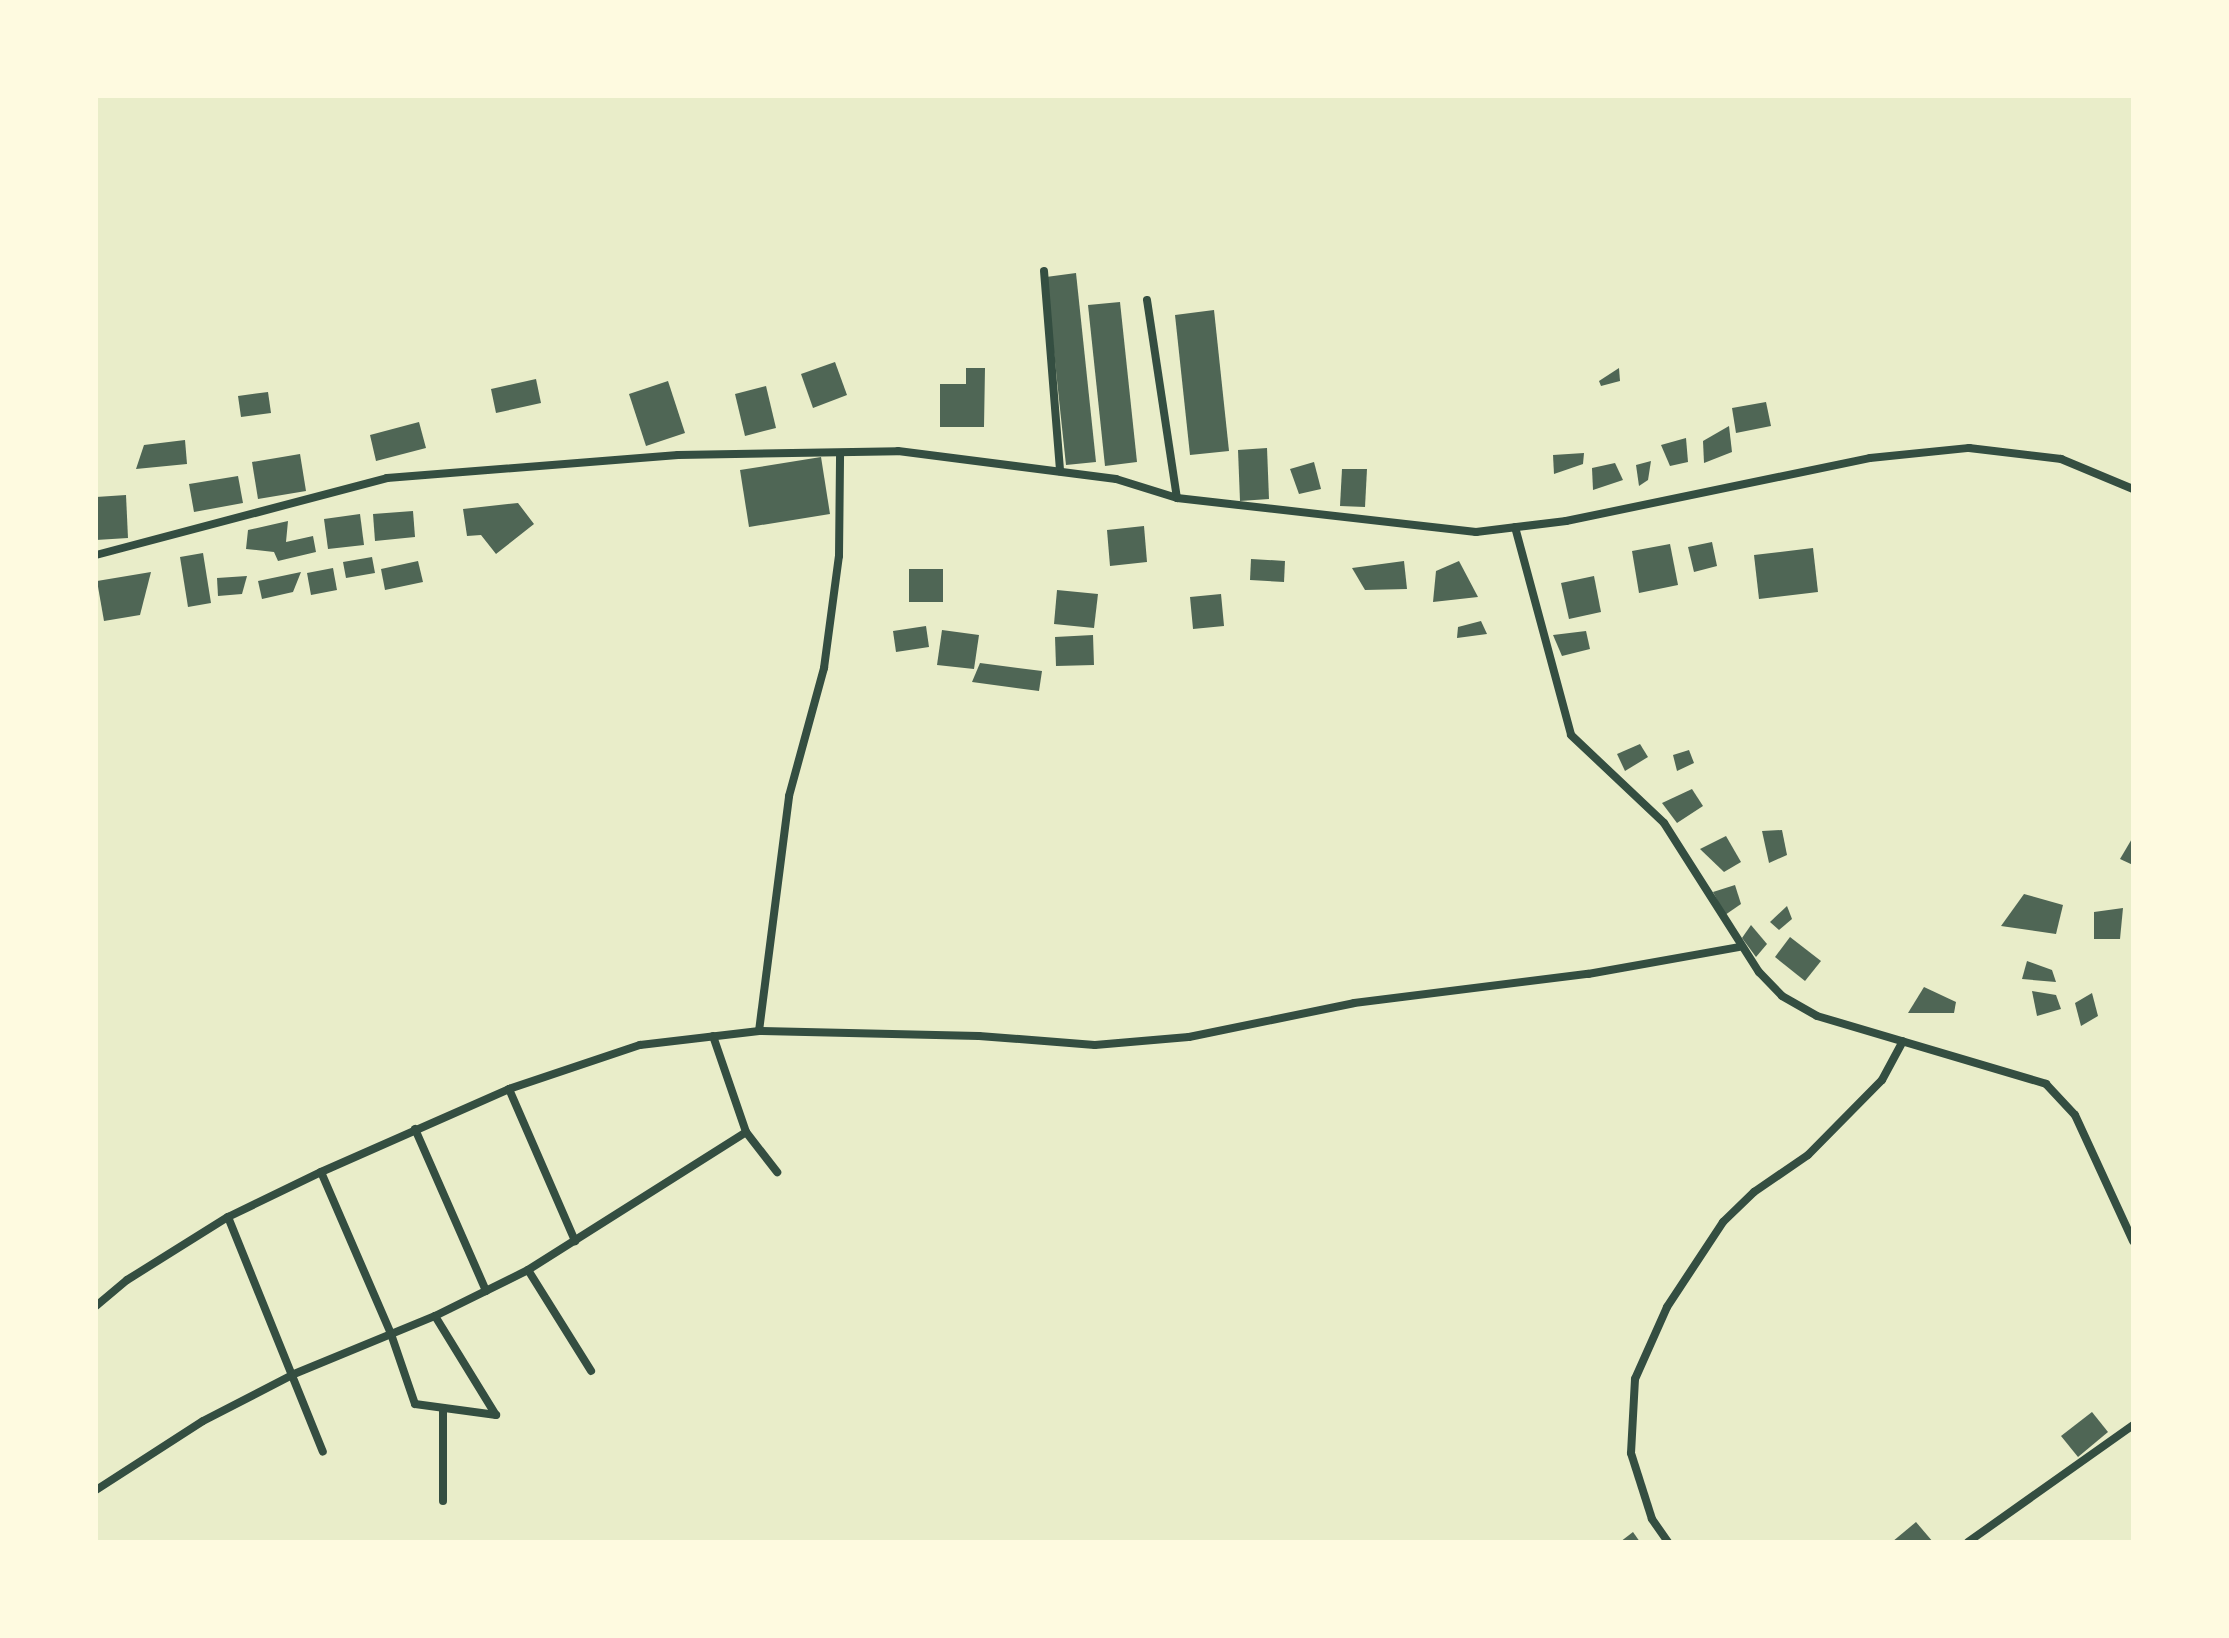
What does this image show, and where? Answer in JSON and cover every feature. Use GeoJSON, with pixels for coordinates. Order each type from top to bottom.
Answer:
{"type":"FeatureCollection","features":[{"type":"Feature","properties":{"kind":"street"},"geometry":{"type":"LineString","coordinates":[[1044,271],[1060,471]]}},
{"type":"Feature","properties":{"kind":"street"},"geometry":{"type":"LineString","coordinates":[[1147,300],[1177,498]]}},
{"type":"Feature","properties":{"kind":"street"},"geometry":{"type":"LineString","coordinates":[[96,555],[387,478],[678,455],[898,451],[1116,479],[1177,498],[1476,532],[1870,458],[1969,448],[2061,459],[2133,489]]}},
{"type":"Feature","properties":{"kind":"street"},"geometry":{"type":"LineString","coordinates":[[759,1031],[789,796],[828,640],[839,556],[840,454]]}},
{"type":"Feature","properties":{"kind":"street"},"geometry":{"type":"LineString","coordinates":[[1515,527],[1571,735],[1664,823],[1739,947],[1782,996],[1798,1006],[1903,1041],[2020,1072],[2062,1096],[2133,1241]]}},
{"type":"Feature","properties":{"kind":"street"},"geometry":{"type":"LineString","coordinates":[[96,1306],[127,1280],[228,1217],[321,1172],[509,1089],[640,1045],[759,1031],[979,1036],[1095,1045],[1174,1038],[1354,1003],[1588,974],[1739,947]]}},
{"type":"Feature","properties":{"kind":"street"},"geometry":{"type":"LineString","coordinates":[[713,1036],[746,1132],[777,1172]]}},
{"type":"Feature","properties":{"kind":"street"},"geometry":{"type":"LineString","coordinates":[[1668,1542],[1652,1519],[1631,1453],[1635,1379],[1667,1307],[1723,1222],[1754,1192],[1808,1155],[1882,1080],[1903,1041]]}},
{"type":"Feature","properties":{"kind":"street"},"geometry":{"type":"LineString","coordinates":[[509,1089],[575,1241]]}},
{"type":"Feature","properties":{"kind":"street"},"geometry":{"type":"LineString","coordinates":[[415,1129],[486,1291]]}},
{"type":"Feature","properties":{"kind":"street"},"geometry":{"type":"LineString","coordinates":[[96,1490],[203,1421],[294,1374],[435,1316],[528,1270],[746,1132]]}},
{"type":"Feature","properties":{"kind":"street"},"geometry":{"type":"LineString","coordinates":[[321,1172],[391,1334],[415,1404],[496,1415],[435,1316]]}},
{"type":"Feature","properties":{"kind":"street"},"geometry":{"type":"LineString","coordinates":[[228,1217],[323,1452]]}},
{"type":"Feature","properties":{"kind":"street"},"geometry":{"type":"LineString","coordinates":[[528,1270],[591,1371]]}},
{"type":"Feature","properties":{"kind":"street"},"geometry":{"type":"LineString","coordinates":[[443,1408],[443,1501]]}},
{"type":"Feature","properties":{"kind":"street"},"geometry":{"type":"LineString","coordinates":[[1968,1542],[2133,1425]]}},
{"type":"Feature","properties":{"kind":"building"},"geometry":{"type":"Polygon","coordinates":[[[1076,273],[1096,462],[1066,465],[1046,277],[1076,273]]]}},
{"type":"Feature","properties":{"kind":"building"},"geometry":{"type":"Polygon","coordinates":[[[1120,302],[1137,462],[1105,466],[1088,305],[1120,302]]]}},
{"type":"Feature","properties":{"kind":"building"},"geometry":{"type":"Polygon","coordinates":[[[1214,310],[1229,451],[1190,455],[1175,315],[1214,310]]]}},
{"type":"Feature","properties":{"kind":"building"},"geometry":{"type":"Polygon","coordinates":[[[835,362],[847,395],[813,408],[801,374],[835,362]]]}},
{"type":"Feature","properties":{"kind":"building"},"geometry":{"type":"Polygon","coordinates":[[[966,368],[985,368],[984,427],[940,427],[940,384],[966,384],[966,368]]]}},
{"type":"Feature","properties":{"kind":"building"},"geometry":{"type":"Polygon","coordinates":[[[1619,368],[1620,381],[1601,386],[1599,381],[1619,368]]]}},
{"type":"Feature","properties":{"kind":"building"},"geometry":{"type":"Polygon","coordinates":[[[536,379],[541,403],[496,413],[491,389],[536,379]]]}},
{"type":"Feature","properties":{"kind":"building"},"geometry":{"type":"Polygon","coordinates":[[[668,381],[685,433],[646,446],[629,394],[668,381]]]}},
{"type":"Feature","properties":{"kind":"building"},"geometry":{"type":"Polygon","coordinates":[[[766,386],[776,428],[745,436],[735,394],[766,386]]]}},
{"type":"Feature","properties":{"kind":"building"},"geometry":{"type":"Polygon","coordinates":[[[268,392],[271,413],[241,417],[238,396],[268,392]]]}},
{"type":"Feature","properties":{"kind":"building"},"geometry":{"type":"Polygon","coordinates":[[[1766,402],[1771,426],[1736,433],[1732,408],[1766,402]]]}},
{"type":"Feature","properties":{"kind":"building"},"geometry":{"type":"Polygon","coordinates":[[[419,422],[426,448],[376,461],[370,435],[419,422]]]}},
{"type":"Feature","properties":{"kind":"building"},"geometry":{"type":"Polygon","coordinates":[[[1729,426],[1732,452],[1704,463],[1703,441],[1729,426]]]}},
{"type":"Feature","properties":{"kind":"building"},"geometry":{"type":"Polygon","coordinates":[[[1686,438],[1688,462],[1670,466],[1661,445],[1686,438]]]}},
{"type":"Feature","properties":{"kind":"building"},"geometry":{"type":"Polygon","coordinates":[[[185,440],[187,464],[136,469],[144,445],[185,440]]]}},
{"type":"Feature","properties":{"kind":"building"},"geometry":{"type":"Polygon","coordinates":[[[1267,448],[1269,499],[1240,501],[1238,450],[1267,448]]]}},
{"type":"Feature","properties":{"kind":"building"},"geometry":{"type":"Polygon","coordinates":[[[1584,453],[1583,464],[1554,474],[1553,455],[1584,453]]]}},
{"type":"Feature","properties":{"kind":"building"},"geometry":{"type":"Polygon","coordinates":[[[300,454],[306,491],[258,499],[252,462],[300,454]]]}},
{"type":"Feature","properties":{"kind":"building"},"geometry":{"type":"Polygon","coordinates":[[[821,457],[830,514],[749,527],[740,470],[821,457]]]}},
{"type":"Feature","properties":{"kind":"building"},"geometry":{"type":"Polygon","coordinates":[[[1651,461],[1648,480],[1639,486],[1636,465],[1651,461]]]}},
{"type":"Feature","properties":{"kind":"building"},"geometry":{"type":"Polygon","coordinates":[[[1314,462],[1321,489],[1299,494],[1290,469],[1314,462]]]}},
{"type":"Feature","properties":{"kind":"building"},"geometry":{"type":"Polygon","coordinates":[[[1615,463],[1623,480],[1593,490],[1592,468],[1615,463]]]}},
{"type":"Feature","properties":{"kind":"building"},"geometry":{"type":"Polygon","coordinates":[[[1342,469],[1367,469],[1365,507],[1340,506],[1342,469]]]}},
{"type":"Feature","properties":{"kind":"building"},"geometry":{"type":"Polygon","coordinates":[[[238,476],[243,503],[194,512],[189,484],[238,476]]]}},
{"type":"Feature","properties":{"kind":"building"},"geometry":{"type":"Polygon","coordinates":[[[126,495],[128,538],[96,540],[96,497],[126,495]]]}},
{"type":"Feature","properties":{"kind":"building"},"geometry":{"type":"Polygon","coordinates":[[[518,503],[534,524],[496,554],[481,535],[467,536],[463,509],[518,503]]]}},
{"type":"Feature","properties":{"kind":"building"},"geometry":{"type":"Polygon","coordinates":[[[413,511],[415,537],[375,541],[373,514],[413,511]]]}},
{"type":"Feature","properties":{"kind":"building"},"geometry":{"type":"Polygon","coordinates":[[[360,514],[364,545],[328,549],[324,519],[360,514]]]}},
{"type":"Feature","properties":{"kind":"building"},"geometry":{"type":"Polygon","coordinates":[[[288,521],[286,542],[313,536],[316,552],[278,561],[274,552],[246,549],[248,530],[288,521]]]}},
{"type":"Feature","properties":{"kind":"building"},"geometry":{"type":"Polygon","coordinates":[[[1144,526],[1147,562],[1110,566],[1107,530],[1144,526]]]}},
{"type":"Feature","properties":{"kind":"building"},"geometry":{"type":"Polygon","coordinates":[[[1712,542],[1717,566],[1694,572],[1688,547],[1712,542]]]}},
{"type":"Feature","properties":{"kind":"building"},"geometry":{"type":"Polygon","coordinates":[[[1670,544],[1678,585],[1639,593],[1632,551],[1670,544]]]}},
{"type":"Feature","properties":{"kind":"building"},"geometry":{"type":"Polygon","coordinates":[[[1813,548],[1818,592],[1759,599],[1754,555],[1813,548]]]}},
{"type":"Feature","properties":{"kind":"building"},"geometry":{"type":"Polygon","coordinates":[[[203,553],[211,603],[188,607],[180,557],[203,553]]]}},
{"type":"Feature","properties":{"kind":"building"},"geometry":{"type":"Polygon","coordinates":[[[372,557],[375,573],[346,578],[343,562],[372,557]]]}},
{"type":"Feature","properties":{"kind":"building"},"geometry":{"type":"Polygon","coordinates":[[[1251,559],[1285,561],[1284,582],[1250,580],[1251,559]]]}},
{"type":"Feature","properties":{"kind":"building"},"geometry":{"type":"Polygon","coordinates":[[[418,561],[423,582],[385,590],[381,569],[418,561]]]}},
{"type":"Feature","properties":{"kind":"building"},"geometry":{"type":"Polygon","coordinates":[[[1404,561],[1407,589],[1365,590],[1352,568],[1404,561]]]}},
{"type":"Feature","properties":{"kind":"building"},"geometry":{"type":"Polygon","coordinates":[[[1459,561],[1478,597],[1433,602],[1436,571],[1459,561]]]}},
{"type":"Feature","properties":{"kind":"building"},"geometry":{"type":"Polygon","coordinates":[[[333,568],[337,590],[311,595],[307,573],[333,568]]]}},
{"type":"Feature","properties":{"kind":"building"},"geometry":{"type":"Polygon","coordinates":[[[909,569],[943,569],[943,602],[909,602],[909,569]]]}},
{"type":"Feature","properties":{"kind":"building"},"geometry":{"type":"Polygon","coordinates":[[[151,572],[140,615],[104,621],[97,581],[151,572]]]}},
{"type":"Feature","properties":{"kind":"building"},"geometry":{"type":"Polygon","coordinates":[[[301,572],[293,592],[262,599],[258,581],[301,572]]]}},
{"type":"Feature","properties":{"kind":"building"},"geometry":{"type":"Polygon","coordinates":[[[247,576],[242,594],[218,596],[217,578],[247,576]]]}},
{"type":"Feature","properties":{"kind":"building"},"geometry":{"type":"Polygon","coordinates":[[[1594,576],[1601,612],[1569,619],[1561,583],[1594,576]]]}},
{"type":"Feature","properties":{"kind":"building"},"geometry":{"type":"Polygon","coordinates":[[[1057,590],[1098,594],[1094,628],[1054,624],[1057,590]]]}},
{"type":"Feature","properties":{"kind":"building"},"geometry":{"type":"Polygon","coordinates":[[[1221,594],[1224,626],[1193,629],[1190,597],[1221,594]]]}},
{"type":"Feature","properties":{"kind":"building"},"geometry":{"type":"Polygon","coordinates":[[[1481,621],[1487,634],[1457,638],[1458,627],[1481,621]]]}},
{"type":"Feature","properties":{"kind":"building"},"geometry":{"type":"Polygon","coordinates":[[[926,626],[929,647],[896,652],[893,631],[926,626]]]}},
{"type":"Feature","properties":{"kind":"building"},"geometry":{"type":"Polygon","coordinates":[[[942,630],[979,635],[974,669],[937,665],[942,630]]]}},
{"type":"Feature","properties":{"kind":"building"},"geometry":{"type":"Polygon","coordinates":[[[1586,631],[1590,649],[1562,656],[1553,635],[1586,631]]]}},
{"type":"Feature","properties":{"kind":"building"},"geometry":{"type":"Polygon","coordinates":[[[1093,635],[1094,665],[1056,666],[1055,637],[1093,635]]]}},
{"type":"Feature","properties":{"kind":"building"},"geometry":{"type":"Polygon","coordinates":[[[980,663],[1042,671],[1039,691],[972,682],[980,663]]]}},
{"type":"Feature","properties":{"kind":"building"},"geometry":{"type":"Polygon","coordinates":[[[1640,744],[1648,757],[1625,771],[1617,754],[1640,744]]]}},
{"type":"Feature","properties":{"kind":"building"},"geometry":{"type":"Polygon","coordinates":[[[1689,750],[1694,763],[1677,771],[1673,755],[1689,750]]]}},
{"type":"Feature","properties":{"kind":"building"},"geometry":{"type":"Polygon","coordinates":[[[1692,789],[1703,806],[1677,823],[1662,803],[1692,789]]]}},
{"type":"Feature","properties":{"kind":"building"},"geometry":{"type":"Polygon","coordinates":[[[1782,830],[1787,855],[1769,863],[1762,831],[1782,830]]]}},
{"type":"Feature","properties":{"kind":"building"},"geometry":{"type":"Polygon","coordinates":[[[1726,836],[1741,862],[1724,872],[1700,849],[1726,836]]]}},
{"type":"Feature","properties":{"kind":"building"},"geometry":{"type":"Polygon","coordinates":[[[2133,837],[2133,865],[2120,859],[2133,837]]]}},
{"type":"Feature","properties":{"kind":"building"},"geometry":{"type":"Polygon","coordinates":[[[1735,885],[1741,904],[1725,915],[1713,892],[1735,885]]]}},
{"type":"Feature","properties":{"kind":"building"},"geometry":{"type":"Polygon","coordinates":[[[2024,894],[2063,905],[2056,934],[2001,926],[2024,894]]]}},
{"type":"Feature","properties":{"kind":"building"},"geometry":{"type":"Polygon","coordinates":[[[1787,906],[1792,919],[1779,930],[1770,922],[1787,906]]]}},
{"type":"Feature","properties":{"kind":"building"},"geometry":{"type":"Polygon","coordinates":[[[2123,908],[2120,939],[2094,939],[2094,912],[2123,908]]]}},
{"type":"Feature","properties":{"kind":"building"},"geometry":{"type":"Polygon","coordinates":[[[1751,925],[1767,944],[1756,957],[1742,938],[1751,925]]]}},
{"type":"Feature","properties":{"kind":"building"},"geometry":{"type":"Polygon","coordinates":[[[1790,937],[1821,961],[1805,981],[1775,957],[1790,937]]]}},
{"type":"Feature","properties":{"kind":"building"},"geometry":{"type":"Polygon","coordinates":[[[2027,961],[2052,970],[2056,982],[2022,979],[2027,961]]]}},
{"type":"Feature","properties":{"kind":"building"},"geometry":{"type":"Polygon","coordinates":[[[1924,987],[1956,1002],[1954,1013],[1908,1013],[1924,987]]]}},
{"type":"Feature","properties":{"kind":"building"},"geometry":{"type":"Polygon","coordinates":[[[2032,991],[2056,995],[2061,1009],[2037,1016],[2032,991]]]}},
{"type":"Feature","properties":{"kind":"building"},"geometry":{"type":"Polygon","coordinates":[[[2092,993],[2098,1016],[2081,1026],[2075,1003],[2092,993]]]}},
{"type":"Feature","properties":{"kind":"building"},"geometry":{"type":"Polygon","coordinates":[[[2092,1412],[2108,1432],[2078,1457],[2061,1436],[2092,1412]]]}},
{"type":"Feature","properties":{"kind":"building"},"geometry":{"type":"Polygon","coordinates":[[[1916,1522],[1933,1542],[1892,1542],[1916,1522]]]}},
{"type":"Feature","properties":{"kind":"building"},"geometry":{"type":"Polygon","coordinates":[[[1633,1532],[1640,1542],[1620,1542],[1633,1532]]]}}]}
